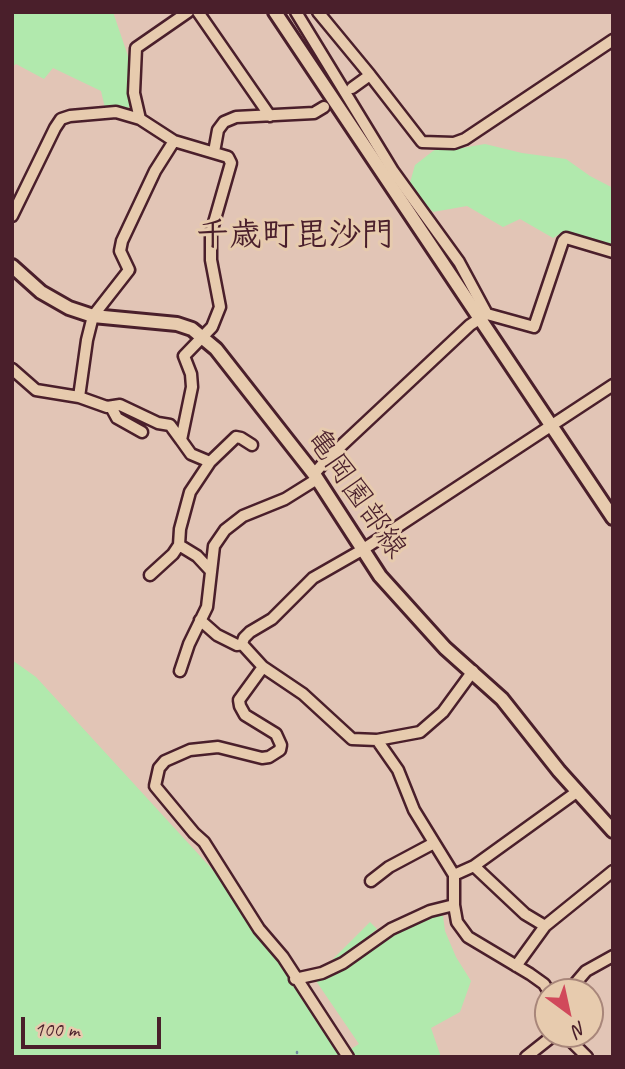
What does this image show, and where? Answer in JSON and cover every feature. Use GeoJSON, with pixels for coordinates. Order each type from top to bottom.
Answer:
{"type":"FeatureCollection","features":[{"type":"Feature","properties":{"kind":"main road"},"geometry":{"type":"LineString","coordinates":[[275,12],[484,317],[613,518]]}},
{"type":"Feature","properties":{"kind":"main road","name":"亀岡園部線"},"geometry":{"type":"LineString","coordinates":[[12,266],[41,292],[69,309],[93,316],[177,324],[204,338],[229,363],[315,477],[362,550],[409,610],[445,648],[502,699],[559,771],[613,831]]}},
{"type":"Feature","properties":{"kind":"street"},"geometry":{"type":"LineString","coordinates":[[140,119],[134,93],[136,48],[188,12]]}},
{"type":"Feature","properties":{"kind":"street"},"geometry":{"type":"LineString","coordinates":[[198,12],[270,116]]}},
{"type":"Feature","properties":{"kind":"street"},"geometry":{"type":"LineString","coordinates":[[296,12],[393,171],[459,261],[484,317]]}},
{"type":"Feature","properties":{"kind":"street"},"geometry":{"type":"LineString","coordinates":[[318,12],[422,142],[454,143],[465,139],[613,40]]}},
{"type":"Feature","properties":{"kind":"street"},"geometry":{"type":"LineString","coordinates":[[352,88],[370,75]]}},
{"type":"Feature","properties":{"kind":"street"},"geometry":{"type":"LineString","coordinates":[[214,152],[218,130],[224,122],[236,117],[314,113],[324,107]]}},
{"type":"Feature","properties":{"kind":"street"},"geometry":{"type":"LineString","coordinates":[[12,216],[61,119],[116,112],[140,119],[174,141],[228,157],[231,163],[211,233],[211,260],[220,307],[204,338],[184,356],[191,374],[192,387],[181,440]]}},
{"type":"Feature","properties":{"kind":"street"},"geometry":{"type":"LineString","coordinates":[[79,397],[93,316],[129,270],[120,251],[122,241],[155,171],[174,141]]}},
{"type":"Feature","properties":{"kind":"street"},"geometry":{"type":"LineString","coordinates":[[180,671],[189,643],[206,607],[214,546],[225,530],[243,516],[285,499],[315,477],[327,458],[470,325],[484,317],[534,327],[566,238],[613,252]]}},
{"type":"Feature","properties":{"kind":"street"},"geometry":{"type":"LineString","coordinates":[[12,369],[36,390],[79,397],[107,407],[120,405],[158,423],[170,425],[191,454],[210,462]]}},
{"type":"Feature","properties":{"kind":"street"},"geometry":{"type":"LineString","coordinates":[[243,644],[244,638],[250,632],[272,619],[313,578],[362,550],[613,385]]}},
{"type":"Feature","properties":{"kind":"street"},"geometry":{"type":"LineString","coordinates":[[111,407],[117,418],[142,432]]}},
{"type":"Feature","properties":{"kind":"street"},"geometry":{"type":"LineString","coordinates":[[150,575],[179,545],[180,529],[190,492],[210,462],[236,437],[252,445]]}},
{"type":"Feature","properties":{"kind":"street"},"geometry":{"type":"LineString","coordinates":[[179,545],[197,556],[210,569]]}},
{"type":"Feature","properties":{"kind":"street"},"geometry":{"type":"LineString","coordinates":[[200,620],[217,635],[237,645],[243,644]]}},
{"type":"Feature","properties":{"kind":"street"},"geometry":{"type":"LineString","coordinates":[[243,644],[263,667],[303,694],[352,739],[377,740],[409,736],[431,725],[473,671]]}},
{"type":"Feature","properties":{"kind":"street"},"geometry":{"type":"LineString","coordinates":[[263,667],[239,700],[240,706],[245,715],[276,734],[281,745],[280,750],[262,758],[218,747],[190,750],[165,761],[159,768],[155,786],[194,834],[204,842],[259,929],[283,957],[348,1057]]}},
{"type":"Feature","properties":{"kind":"street"},"geometry":{"type":"LineString","coordinates":[[377,740],[398,770],[414,810],[454,874],[457,922],[468,937],[535,978]]}},
{"type":"Feature","properties":{"kind":"street"},"geometry":{"type":"LineString","coordinates":[[454,874],[474,866],[578,791]]}},
{"type":"Feature","properties":{"kind":"street"},"geometry":{"type":"LineString","coordinates":[[371,881],[389,867],[434,843]]}},
{"type":"Feature","properties":{"kind":"street"},"geometry":{"type":"LineString","coordinates":[[474,866],[526,914],[545,926]]}},
{"type":"Feature","properties":{"kind":"street"},"geometry":{"type":"LineString","coordinates":[[516,966],[545,926],[613,871]]}},
{"type":"Feature","properties":{"kind":"street"},"geometry":{"type":"LineString","coordinates":[[295,979],[322,973],[343,963],[391,929],[430,911],[454,905]]}},
{"type":"Feature","properties":{"kind":"street"},"geometry":{"type":"LineString","coordinates":[[580,978],[586,971],[613,956]]}},
{"type":"Feature","properties":{"kind":"green space"},"geometry":{"type":"Polygon","coordinates":[[[12,12],[113,12],[129,59],[129,113],[105,108],[101,91],[53,68],[44,79],[16,64],[12,67],[12,12]]]}},
{"type":"Feature","properties":{"kind":"green space"},"geometry":{"type":"Polygon","coordinates":[[[485,144],[522,153],[566,159],[613,188],[613,247],[563,232],[553,238],[520,219],[503,227],[467,206],[433,212],[409,186],[415,165],[440,147],[462,148],[485,144]]]}},
{"type":"Feature","properties":{"kind":"green space"},"geometry":{"type":"Polygon","coordinates":[[[12,660],[36,677],[212,869],[343,1054],[359,1044],[314,978],[386,936],[431,914],[443,916],[445,931],[456,957],[471,981],[460,1012],[431,1028],[441,1057],[12,1057],[12,660]]]}},
{"type":"Feature","properties":{"kind":"green space"},"geometry":{"type":"Polygon","coordinates":[[[370,922],[377,929],[336,961],[333,959],[370,922]]]}},
{"type":"Feature","properties":{"kind":"district","name":"千歳町毘沙門"},"geometry":{"type":"Point","coordinates":[295,236]}}]}
